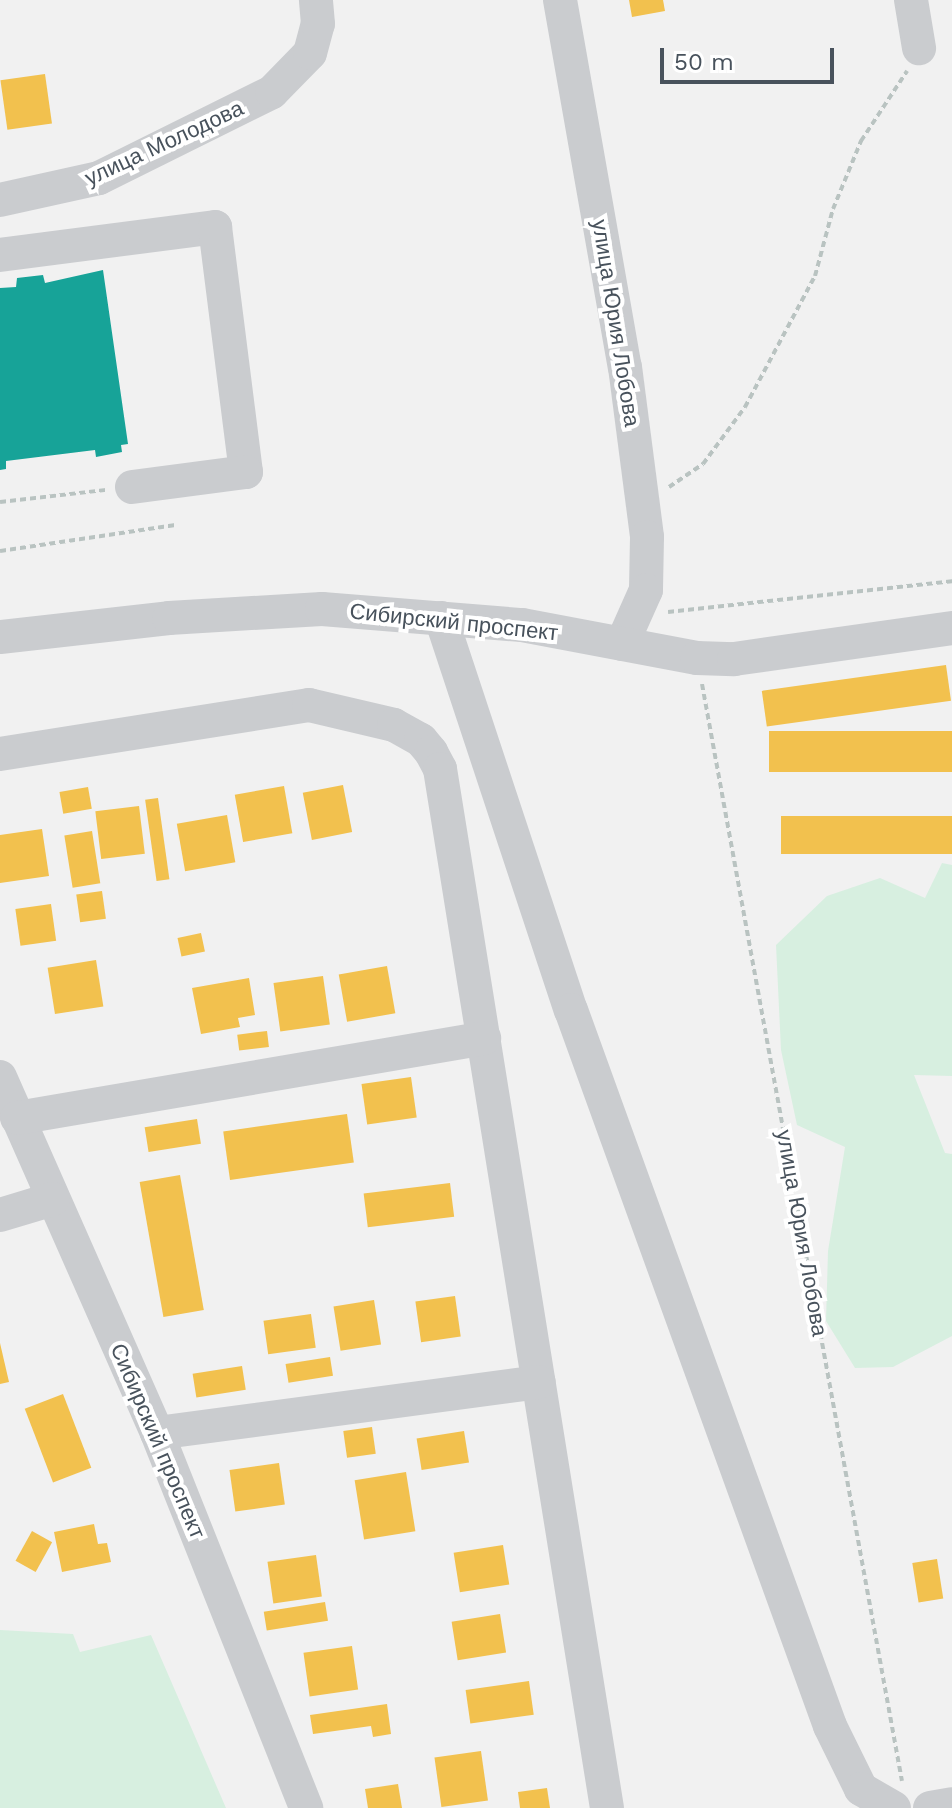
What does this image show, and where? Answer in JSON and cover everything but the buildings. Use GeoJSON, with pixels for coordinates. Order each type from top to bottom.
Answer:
{"type":"FeatureCollection","features":[{"type":"Feature","properties":{"kind":"street","name":"улица Молодова"},"geometry":{"type":"LineString","coordinates":[[0,200],[99,178],[272,92],[310,53],[318,24],[316,0]]}},
{"type":"Feature","properties":{"kind":"street","name":"улица Юрия Лобова"},"geometry":{"type":"LineString","coordinates":[[560,0],[625,367],[643,500],[648,566],[630,630]]}},
{"type":"Feature","properties":{"kind":"street"},"geometry":{"type":"LineString","coordinates":[[911,0],[919,48]]}},
{"type":"Feature","properties":{"kind":"street"},"geometry":{"type":"LineString","coordinates":[[0,255],[215,227],[246,472],[132,487]]}},
{"type":"Feature","properties":{"kind":"street","name":"Сибирский проспект"},"geometry":{"type":"LineString","coordinates":[[0,637],[249,612],[322,609],[533,626],[630,630],[697,658],[734,659],[952,628]]}},
{"type":"Feature","properties":{"kind":"street"},"geometry":{"type":"LineString","coordinates":[[441,618],[571,1010],[830,1726],[861,1789],[909,1803],[952,1804]]}},
{"type":"Feature","properties":{"kind":"street"},"geometry":{"type":"LineString","coordinates":[[0,754],[309,705],[394,725],[421,740],[440,769],[607,1808]]}},
{"type":"Feature","properties":{"kind":"street"},"geometry":{"type":"LineString","coordinates":[[17,1118],[484,1038]]}},
{"type":"Feature","properties":{"kind":"street","name":"Сибирский проспект"},"geometry":{"type":"LineString","coordinates":[[0,1077],[157,1433],[306,1808]]}},
{"type":"Feature","properties":{"kind":"street"},"geometry":{"type":"LineString","coordinates":[[0,1215],[53,1199]]}},
{"type":"Feature","properties":{"kind":"street"},"geometry":{"type":"LineString","coordinates":[[157,1433],[539,1382]]}},
{"type":"Feature","properties":{"kind":"path"},"geometry":{"type":"LineString","coordinates":[[643,500],[703,464],[745,407],[815,276],[833,209],[861,141],[896,93],[919,48]]}},
{"type":"Feature","properties":{"kind":"path"},"geometry":{"type":"LineString","coordinates":[[0,502],[132,487]]}},
{"type":"Feature","properties":{"kind":"path"},"geometry":{"type":"LineString","coordinates":[[0,551],[177,525]]}},
{"type":"Feature","properties":{"kind":"path"},"geometry":{"type":"LineString","coordinates":[[630,630],[952,581]]}},
{"type":"Feature","properties":{"kind":"path","name":"улица Юрия Лобова"},"geometry":{"type":"LineString","coordinates":[[697,658],[909,1803]]}},
{"type":"Feature","properties":{"kind":"green space"},"geometry":{"type":"Polygon","coordinates":[[[942,863],[952,865],[952,1076],[914,1075],[945,1153],[952,1154],[952,1336],[893,1367],[855,1368],[826,1321],[828,1251],[845,1147],[797,1125],[781,1050],[776,945],[827,896],[880,878],[925,898],[942,863]]]}},
{"type":"Feature","properties":{"kind":"green space"},"geometry":{"type":"Polygon","coordinates":[[[0,1630],[73,1634],[80,1652],[151,1635],[226,1808],[0,1808],[0,1630]]]}}]}
